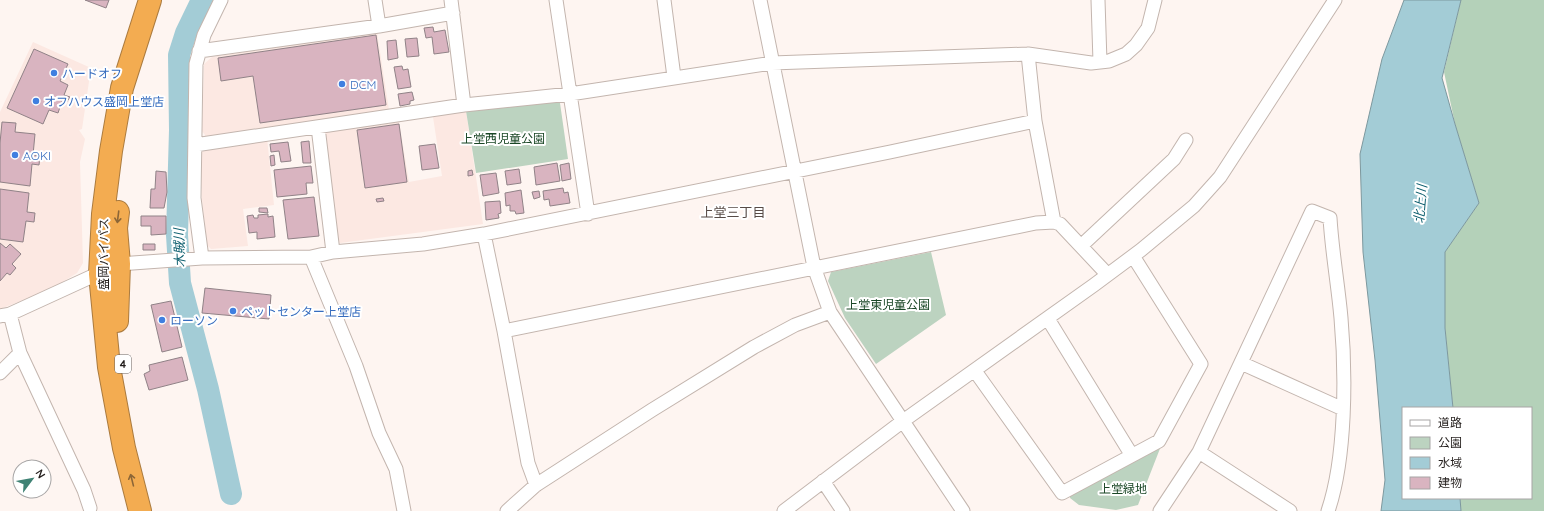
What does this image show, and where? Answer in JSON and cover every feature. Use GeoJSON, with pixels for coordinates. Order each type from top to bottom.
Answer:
{"type":"FeatureCollection","features":[{"type":"Feature","properties":{"kind":"highway"},"geometry":{"type":"LineString","coordinates":[[103,214],[109,95],[138,0]]}},
{"type":"Feature","properties":{"kind":"highway","name":"盛岡バイパス"},"geometry":{"type":"LineString","coordinates":[[150,0],[122,88],[111,150],[103,214],[125,382],[154,511]]}},
{"type":"Feature","properties":{"kind":"highway","name":"盛岡バイパス"},"geometry":{"type":"LineString","coordinates":[[140,511],[124,448],[109,367],[110,269],[134,102],[162,0]]}},
{"type":"Feature","properties":{"kind":"street"},"geometry":{"type":"LineString","coordinates":[[196,258],[194,198],[196,64],[204,35],[221,0]]}},
{"type":"Feature","properties":{"kind":"street"},"geometry":{"type":"LineString","coordinates":[[375,0],[379,26]]}},
{"type":"Feature","properties":{"kind":"street"},"geometry":{"type":"LineString","coordinates":[[451,0],[464,106]]}},
{"type":"Feature","properties":{"kind":"street"},"geometry":{"type":"LineString","coordinates":[[556,0],[588,214]]}},
{"type":"Feature","properties":{"kind":"street"},"geometry":{"type":"LineString","coordinates":[[664,0],[674,77]]}},
{"type":"Feature","properties":{"kind":"street"},"geometry":{"type":"LineString","coordinates":[[760,0],[814,267],[830,312],[963,511]]}},
{"type":"Feature","properties":{"kind":"street"},"geometry":{"type":"LineString","coordinates":[[1098,0],[1100,62]]}},
{"type":"Feature","properties":{"kind":"street"},"geometry":{"type":"LineString","coordinates":[[195,145],[464,106],[570,94],[772,62],[1028,54],[1091,63],[1109,61],[1126,54],[1136,45],[1148,28],[1155,0]]}},
{"type":"Feature","properties":{"kind":"street"},"geometry":{"type":"LineString","coordinates":[[784,511],[903,421],[975,371],[1133,256],[1194,206],[1220,177],[1335,0]]}},
{"type":"Feature","properties":{"kind":"street"},"geometry":{"type":"LineString","coordinates":[[199,51],[379,26],[453,13]]}},
{"type":"Feature","properties":{"kind":"street"},"geometry":{"type":"LineString","coordinates":[[1028,54],[1035,121],[1054,222]]}},
{"type":"Feature","properties":{"kind":"street"},"geometry":{"type":"LineString","coordinates":[[90,508],[84,490],[20,353],[5,315],[110,269],[169,260],[196,258],[311,257],[333,252],[423,244],[588,214],[1035,121]]}},
{"type":"Feature","properties":{"kind":"street"},"geometry":{"type":"LineString","coordinates":[[318,127],[333,252]]}},
{"type":"Feature","properties":{"kind":"street"},"geometry":{"type":"LineString","coordinates":[[1081,246],[1174,158],[1186,140]]}},
{"type":"Feature","properties":{"kind":"street"},"geometry":{"type":"LineString","coordinates":[[1160,511],[1199,452],[1279,278],[1312,211],[1330,218],[1332,252],[1343,341],[1343,409],[1340,457],[1328,511]]}},
{"type":"Feature","properties":{"kind":"street"},"geometry":{"type":"LineString","coordinates":[[504,331],[1036,223],[1054,222],[1060,224],[1107,274]]}},
{"type":"Feature","properties":{"kind":"street"},"geometry":{"type":"LineString","coordinates":[[484,234],[504,331],[528,463],[536,485]]}},
{"type":"Feature","properties":{"kind":"street"},"geometry":{"type":"LineString","coordinates":[[975,371],[1062,493],[1131,454],[1159,441],[1201,364],[1133,256]]}},
{"type":"Feature","properties":{"kind":"street"},"geometry":{"type":"LineString","coordinates":[[311,257],[356,366],[379,433],[396,469],[404,511]]}},
{"type":"Feature","properties":{"kind":"street"},"geometry":{"type":"LineString","coordinates":[[507,511],[536,485],[652,410],[754,347],[796,325],[830,312]]}},
{"type":"Feature","properties":{"kind":"street"},"geometry":{"type":"LineString","coordinates":[[1048,318],[1131,454]]}},
{"type":"Feature","properties":{"kind":"street"},"geometry":{"type":"LineString","coordinates":[[0,373],[20,353]]}},
{"type":"Feature","properties":{"kind":"street"},"geometry":{"type":"LineString","coordinates":[[1241,363],[1343,409]]}},
{"type":"Feature","properties":{"kind":"street"},"geometry":{"type":"LineString","coordinates":[[1199,452],[1290,511]]}},
{"type":"Feature","properties":{"kind":"street"},"geometry":{"type":"LineString","coordinates":[[823,481],[843,511]]}},
{"type":"Feature","properties":{"kind":"shaded area"},"geometry":{"type":"Polygon","coordinates":[[[377,32],[391,122],[399,121],[409,182],[442,176],[433,117],[466,111],[483,224],[340,243],[338,242],[323,121],[266,128],[274,205],[243,209],[248,246],[211,249],[207,245],[202,199],[201,153],[205,149],[205,135],[202,131],[204,64],[212,57],[377,32]]]}},
{"type":"Feature","properties":{"kind":"shaded area"},"geometry":{"type":"Polygon","coordinates":[[[33,42],[91,68],[82,129],[79,130],[85,139],[80,162],[83,263],[77,273],[50,290],[0,309],[0,112],[33,42]]]}},
{"type":"Feature","properties":{"kind":"green space"},"geometry":{"type":"Polygon","coordinates":[[[1461,0],[1544,0],[1544,511],[1461,511],[1460,499],[1532,499],[1532,407],[1453,407],[1445,328],[1445,252],[1479,203],[1455,124],[1444,72],[1461,0]]]}},
{"type":"Feature","properties":{"kind":"green space","name":"上堂西児童公園"},"geometry":{"type":"Polygon","coordinates":[[[556,99],[560,103],[568,159],[476,173],[466,111],[556,99]]]}},
{"type":"Feature","properties":{"kind":"green space","name":"上堂東児童公園"},"geometry":{"type":"Polygon","coordinates":[[[931,252],[946,315],[876,364],[845,318],[828,281],[831,272],[931,252]]]}},
{"type":"Feature","properties":{"kind":"green space","name":"上堂緑地"},"geometry":{"type":"Polygon","coordinates":[[[1161,446],[1138,505],[1116,510],[1079,505],[1070,498],[1070,495],[1161,446]]]}},
{"type":"Feature","properties":{"kind":"water","name":"北上川"},"geometry":{"type":"Polygon","coordinates":[[[1404,0],[1461,0],[1442,78],[1479,203],[1445,252],[1445,328],[1453,407],[1402,407],[1402,499],[1460,499],[1461,511],[1381,511],[1385,480],[1375,360],[1363,252],[1360,154],[1382,59],[1404,0]]]}},
{"type":"Feature","properties":{"kind":"building"},"geometry":{"type":"Polygon","coordinates":[[[85,0],[109,0],[106,8],[85,0]]]}},
{"type":"Feature","properties":{"kind":"building"},"geometry":{"type":"Polygon","coordinates":[[[433,27],[434,32],[445,30],[449,52],[434,54],[432,37],[426,38],[424,28],[433,27]]]}},
{"type":"Feature","properties":{"kind":"building"},"geometry":{"type":"Polygon","coordinates":[[[376,35],[386,105],[260,123],[253,76],[221,81],[218,58],[376,35]]]}},
{"type":"Feature","properties":{"kind":"building"},"geometry":{"type":"Polygon","coordinates":[[[417,38],[419,56],[407,57],[405,39],[417,38]]]}},
{"type":"Feature","properties":{"kind":"building"},"geometry":{"type":"Polygon","coordinates":[[[396,40],[398,58],[388,60],[387,41],[396,40]]]}},
{"type":"Feature","properties":{"kind":"building"},"geometry":{"type":"Polygon","coordinates":[[[34,49],[68,64],[60,81],[68,85],[64,95],[70,97],[66,103],[62,101],[58,113],[49,110],[43,124],[7,108],[34,49]]]}},
{"type":"Feature","properties":{"kind":"building"},"geometry":{"type":"Polygon","coordinates":[[[402,66],[403,70],[408,69],[411,87],[398,89],[394,67],[402,66]]]}},
{"type":"Feature","properties":{"kind":"building"},"geometry":{"type":"Polygon","coordinates":[[[412,92],[414,100],[410,101],[410,104],[400,106],[398,94],[412,92]]]}},
{"type":"Feature","properties":{"kind":"building"},"geometry":{"type":"Polygon","coordinates":[[[2,122],[16,123],[15,132],[35,134],[33,155],[40,156],[39,165],[32,164],[30,186],[0,182],[0,143],[2,122]]]}},
{"type":"Feature","properties":{"kind":"building"},"geometry":{"type":"Polygon","coordinates":[[[399,124],[407,182],[365,188],[357,130],[399,124]]]}},
{"type":"Feature","properties":{"kind":"building"},"geometry":{"type":"Polygon","coordinates":[[[309,141],[311,163],[303,163],[301,142],[309,141]]]}},
{"type":"Feature","properties":{"kind":"building"},"geometry":{"type":"Polygon","coordinates":[[[288,142],[291,161],[281,162],[279,151],[271,152],[270,144],[288,142]]]}},
{"type":"Feature","properties":{"kind":"building"},"geometry":{"type":"Polygon","coordinates":[[[435,144],[439,168],[422,170],[419,146],[435,144]]]}},
{"type":"Feature","properties":{"kind":"building"},"geometry":{"type":"Polygon","coordinates":[[[274,155],[275,165],[271,166],[270,156],[274,155]]]}},
{"type":"Feature","properties":{"kind":"building"},"geometry":{"type":"Polygon","coordinates":[[[557,163],[560,181],[536,185],[534,167],[557,163]]]}},
{"type":"Feature","properties":{"kind":"building"},"geometry":{"type":"Polygon","coordinates":[[[569,163],[571,179],[562,181],[560,165],[569,163]]]}},
{"type":"Feature","properties":{"kind":"building"},"geometry":{"type":"Polygon","coordinates":[[[311,166],[313,183],[306,183],[307,194],[277,197],[274,170],[311,166]]]}},
{"type":"Feature","properties":{"kind":"building"},"geometry":{"type":"Polygon","coordinates":[[[519,169],[521,183],[507,185],[505,171],[519,169]]]}},
{"type":"Feature","properties":{"kind":"building"},"geometry":{"type":"Polygon","coordinates":[[[472,170],[473,175],[468,176],[468,171],[472,170]]]}},
{"type":"Feature","properties":{"kind":"building"},"geometry":{"type":"Polygon","coordinates":[[[156,171],[166,172],[167,192],[164,208],[150,208],[151,189],[155,189],[156,171]]]}},
{"type":"Feature","properties":{"kind":"building"},"geometry":{"type":"Polygon","coordinates":[[[496,173],[499,193],[483,196],[480,175],[496,173]]]}},
{"type":"Feature","properties":{"kind":"building"},"geometry":{"type":"Polygon","coordinates":[[[563,188],[564,193],[568,192],[570,203],[550,206],[549,199],[544,200],[543,191],[563,188]]]}},
{"type":"Feature","properties":{"kind":"building"},"geometry":{"type":"Polygon","coordinates":[[[0,189],[29,193],[27,212],[35,213],[34,222],[26,221],[23,242],[0,239],[0,189]]]}},
{"type":"Feature","properties":{"kind":"building"},"geometry":{"type":"Polygon","coordinates":[[[521,190],[524,213],[516,214],[515,211],[510,211],[510,205],[506,206],[505,193],[521,190]]]}},
{"type":"Feature","properties":{"kind":"building"},"geometry":{"type":"Polygon","coordinates":[[[539,191],[540,197],[534,199],[532,192],[539,191]]]}},
{"type":"Feature","properties":{"kind":"building"},"geometry":{"type":"Polygon","coordinates":[[[314,197],[319,236],[288,239],[283,200],[314,197]]]}},
{"type":"Feature","properties":{"kind":"building"},"geometry":{"type":"Polygon","coordinates":[[[383,198],[384,201],[377,202],[376,199],[383,198]]]}},
{"type":"Feature","properties":{"kind":"building"},"geometry":{"type":"Polygon","coordinates":[[[500,201],[501,213],[498,214],[499,218],[486,220],[485,202],[500,201]]]}},
{"type":"Feature","properties":{"kind":"building"},"geometry":{"type":"Polygon","coordinates":[[[259,208],[267,208],[268,213],[259,212],[259,208]]]}},
{"type":"Feature","properties":{"kind":"building"},"geometry":{"type":"Polygon","coordinates":[[[268,214],[268,217],[273,216],[275,237],[257,239],[257,232],[249,233],[247,216],[253,215],[254,218],[258,218],[258,215],[268,214]]]}},
{"type":"Feature","properties":{"kind":"building"},"geometry":{"type":"Polygon","coordinates":[[[141,216],[166,216],[166,234],[151,235],[151,226],[141,226],[141,216]]]}},
{"type":"Feature","properties":{"kind":"building"},"geometry":{"type":"Polygon","coordinates":[[[0,243],[6,248],[10,244],[21,254],[12,264],[16,268],[10,275],[7,273],[0,281],[0,243]]]}},
{"type":"Feature","properties":{"kind":"building"},"geometry":{"type":"Polygon","coordinates":[[[143,244],[155,244],[155,250],[143,250],[143,244]]]}},
{"type":"Feature","properties":{"kind":"building"},"geometry":{"type":"Polygon","coordinates":[[[205,288],[271,295],[269,319],[202,313],[205,288]]]}},
{"type":"Feature","properties":{"kind":"building"},"geometry":{"type":"Polygon","coordinates":[[[171,301],[182,347],[162,352],[151,305],[171,301]]]}},
{"type":"Feature","properties":{"kind":"building"},"geometry":{"type":"Polygon","coordinates":[[[182,357],[188,380],[149,390],[144,374],[150,371],[149,365],[182,357]]]}},
{"type":"Feature","properties":{"kind":"waterway","name":"木賊川"},"geometry":{"type":"LineString","coordinates":[[202,0],[186,33],[179,55],[180,130],[177,235],[180,283],[208,389],[231,494]]}},
{"type":"Feature","properties":{"kind":"place","name":"ハードオフ"},"geometry":{"type":"Point","coordinates":[54,73]}},
{"type":"Feature","properties":{"kind":"place","name":"DCM"},"geometry":{"type":"Point","coordinates":[342,84]}},
{"type":"Feature","properties":{"kind":"place","name":"オフハウス盛岡上堂店"},"geometry":{"type":"Point","coordinates":[36,101]}},
{"type":"Feature","properties":{"kind":"place","name":"AOKI"},"geometry":{"type":"Point","coordinates":[15,155]}},
{"type":"Feature","properties":{"kind":"place","name":"ペットセンター上堂店"},"geometry":{"type":"Point","coordinates":[233,311]}},
{"type":"Feature","properties":{"kind":"place","name":"ローソン"},"geometry":{"type":"Point","coordinates":[162,320]}},
{"type":"Feature","properties":{"kind":"district","name":"上堂三丁目"},"geometry":{"type":"Point","coordinates":[733,212]}}]}
